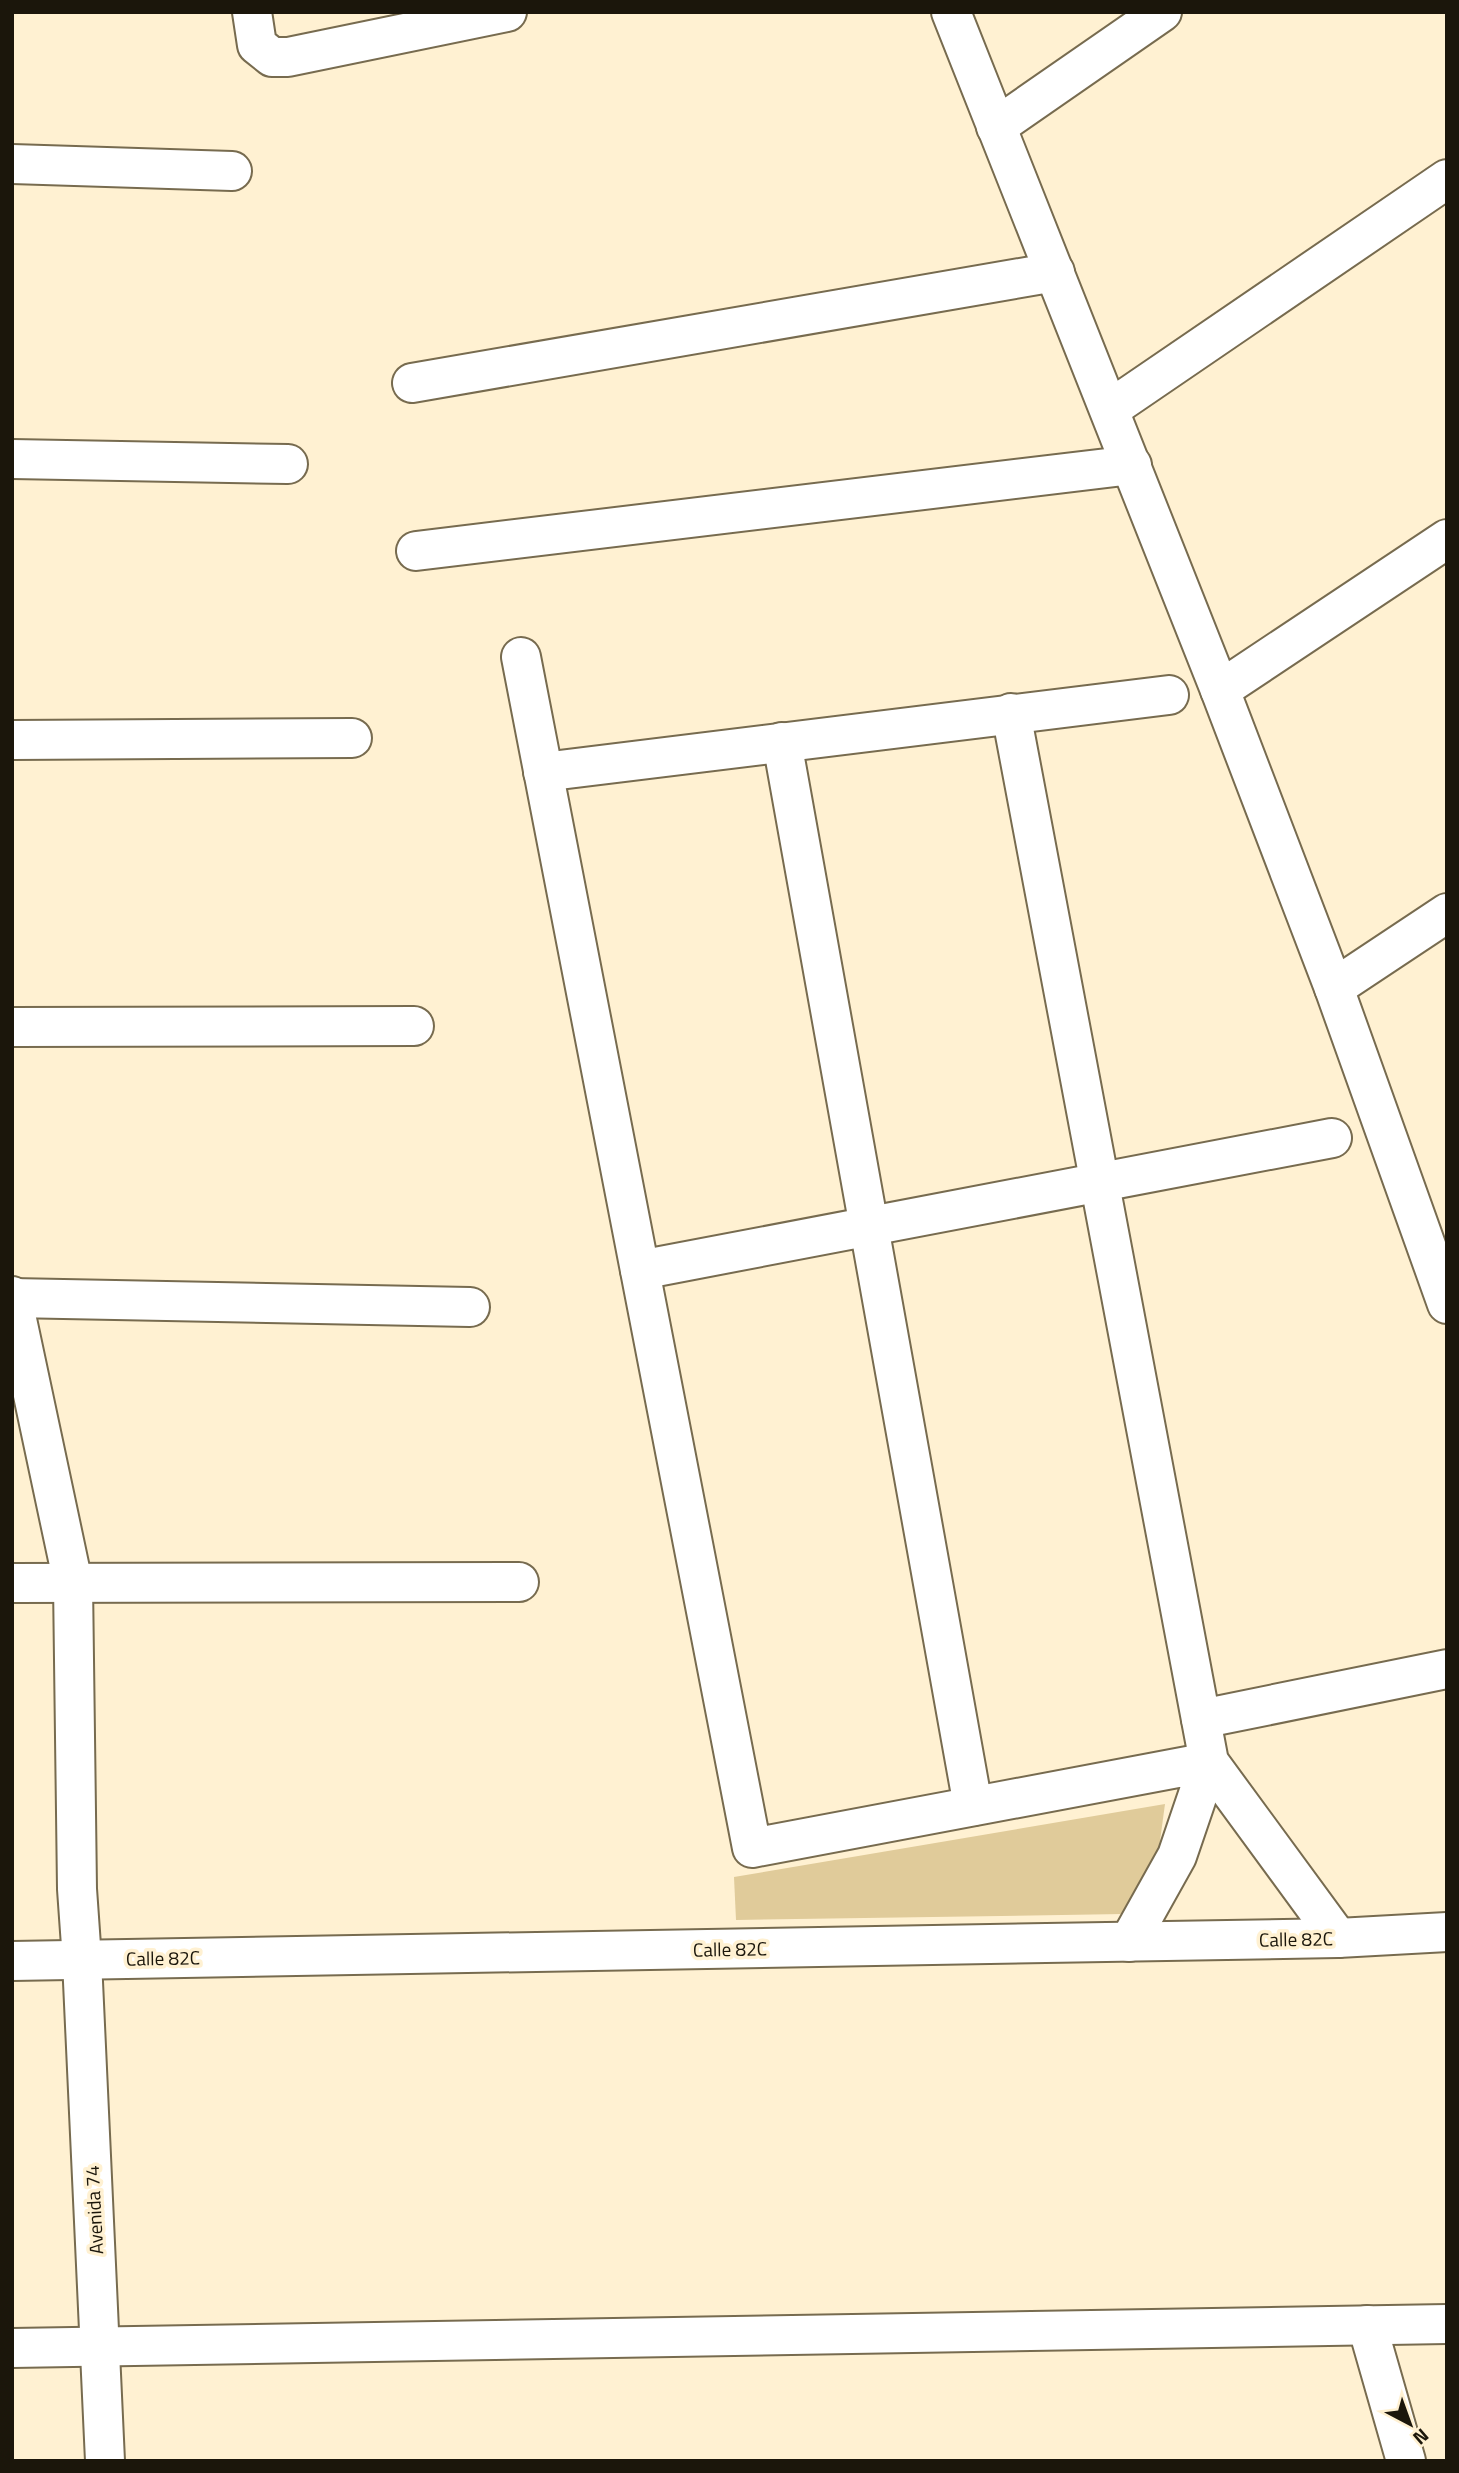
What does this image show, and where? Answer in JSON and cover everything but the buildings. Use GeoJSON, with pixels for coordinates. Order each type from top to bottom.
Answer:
{"type":"FeatureCollection","features":[{"type":"Feature","properties":{"kind":"street"},"geometry":{"type":"LineString","coordinates":[[252,12],[257,45],[272,57],[288,57],[507,12]]}},
{"type":"Feature","properties":{"kind":"street"},"geometry":{"type":"LineString","coordinates":[[951,12],[1220,690],[1443,1283]]}},
{"type":"Feature","properties":{"kind":"street"},"geometry":{"type":"LineString","coordinates":[[996,127],[1162,12]]}},
{"type":"Feature","properties":{"kind":"street"},"geometry":{"type":"LineString","coordinates":[[12,164],[232,171]]}},
{"type":"Feature","properties":{"kind":"street"},"geometry":{"type":"LineString","coordinates":[[1110,409],[1447,179]]}},
{"type":"Feature","properties":{"kind":"street"},"geometry":{"type":"LineString","coordinates":[[412,383],[1055,272]]}},
{"type":"Feature","properties":{"kind":"street"},"geometry":{"type":"LineString","coordinates":[[12,459],[288,464]]}},
{"type":"Feature","properties":{"kind":"street"},"geometry":{"type":"LineString","coordinates":[[416,551],[1132,465]]}},
{"type":"Feature","properties":{"kind":"street"},"geometry":{"type":"LineString","coordinates":[[1220,690],[1447,539]]}},
{"type":"Feature","properties":{"kind":"street"},"geometry":{"type":"LineString","coordinates":[[521,657],[752,1847],[1209,1762]]}},
{"type":"Feature","properties":{"kind":"street"},"geometry":{"type":"LineString","coordinates":[[543,772],[1169,695]]}},
{"type":"Feature","properties":{"kind":"street"},"geometry":{"type":"LineString","coordinates":[[1011,713],[1209,1762],[1338,1938]]}},
{"type":"Feature","properties":{"kind":"street"},"geometry":{"type":"LineString","coordinates":[[12,740],[352,738]]}},
{"type":"Feature","properties":{"kind":"street"},"geometry":{"type":"LineString","coordinates":[[782,742],[973,1806]]}},
{"type":"Feature","properties":{"kind":"street"},"geometry":{"type":"LineString","coordinates":[[1334,988],[1447,913]]}},
{"type":"Feature","properties":{"kind":"street"},"geometry":{"type":"LineString","coordinates":[[12,1027],[414,1026]]}},
{"type":"Feature","properties":{"kind":"street"},"geometry":{"type":"LineString","coordinates":[[640,1270],[1332,1138]]}},
{"type":"Feature","properties":{"kind":"street"},"geometry":{"type":"LineString","coordinates":[[12,1297],[470,1307]]}},
{"type":"Feature","properties":{"kind":"street","name":"Avenida 74"},"geometry":{"type":"LineString","coordinates":[[12,1297],[73,1583],[77,1889],[105,2461]]}},
{"type":"Feature","properties":{"kind":"street"},"geometry":{"type":"LineString","coordinates":[[12,1583],[519,1582]]}},
{"type":"Feature","properties":{"kind":"street"},"geometry":{"type":"LineString","coordinates":[[1201,1719],[1447,1669]]}},
{"type":"Feature","properties":{"kind":"street"},"geometry":{"type":"LineString","coordinates":[[1129,1942],[1177,1857],[1209,1762]]}},
{"type":"Feature","properties":{"kind":"street","name":"Calle 82C"},"geometry":{"type":"LineString","coordinates":[[12,1961],[1338,1938],[1447,1932]]}},
{"type":"Feature","properties":{"kind":"street"},"geometry":{"type":"LineString","coordinates":[[12,2348],[1447,2324]]}},
{"type":"Feature","properties":{"kind":"street"},"geometry":{"type":"LineString","coordinates":[[1367,2325],[1406,2461]]}},
{"type":"Feature","properties":{"kind":"shaded area"},"geometry":{"type":"Polygon","coordinates":[[[1165,1804],[1157,1863],[1123,1914],[736,1920],[734,1877],[1165,1804]]]}}]}
